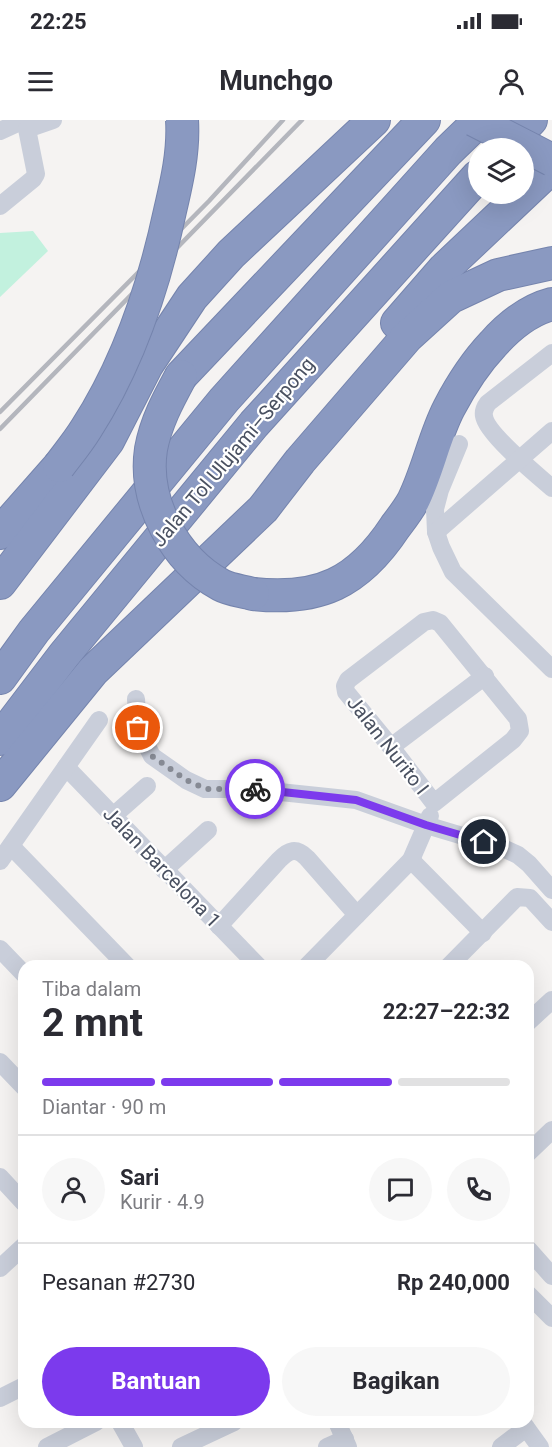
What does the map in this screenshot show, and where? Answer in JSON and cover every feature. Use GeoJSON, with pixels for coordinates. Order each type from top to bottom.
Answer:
{"type":"FeatureCollection","features":[{"type":"Feature","properties":{"kind":"highway"},"geometry":{"type":"LineString","coordinates":[[0,533],[59,466],[86,429],[113,380],[141,315],[160,256],[178,173],[182,120]]}},
{"type":"Feature","properties":{"kind":"highway"},"geometry":{"type":"LineString","coordinates":[[0,583],[108,441],[147,364],[192,297],[231,254],[374,120]]}},
{"type":"Feature","properties":{"kind":"highway"},"geometry":{"type":"LineString","coordinates":[[424,120],[180,376],[160,414],[151,450],[151,485],[161,518],[176,545],[194,567],[223,586],[253,594],[279,597],[315,592],[346,579],[379,552],[413,501],[449,408],[478,359],[506,329],[538,307],[552,304]]}},
{"type":"Feature","properties":{"kind":"highway"},"geometry":{"type":"LineString","coordinates":[[474,120],[552,160]]}},
{"type":"Feature","properties":{"kind":"highway","name":"Jalan Tol Ulujami–Serpong"},"geometry":{"type":"LineString","coordinates":[[0,678],[34,632],[224,400],[448,152],[480,120]]}},
{"type":"Feature","properties":{"kind":"highway"},"geometry":{"type":"LineString","coordinates":[[514,138],[531,120]]}},
{"type":"Feature","properties":{"kind":"highway"},"geometry":{"type":"LineString","coordinates":[[0,785],[93,671],[263,509],[300,460],[369,356],[444,269],[552,167]]}},
{"type":"Feature","properties":{"kind":"highway","name":"Jalan Tol Ulujami–Serpong"},"geometry":{"type":"LineString","coordinates":[[0,739],[64,655],[254,424],[468,187]]}},
{"type":"Feature","properties":{"kind":"highway"},"geometry":{"type":"LineString","coordinates":[[300,460],[407,337],[451,297],[498,275],[552,263]]}},
{"type":"Feature","properties":{"kind":"street"},"geometry":{"type":"LineString","coordinates":[[0,131],[26,123],[53,120]]}},
{"type":"Feature","properties":{"kind":"street"},"geometry":{"type":"LineString","coordinates":[[0,206],[35,176],[37,170],[28,140],[26,123]]}},
{"type":"Feature","properties":{"kind":"street"},"geometry":{"type":"LineString","coordinates":[[552,353],[488,403],[483,415],[491,430],[552,488]]}},
{"type":"Feature","properties":{"kind":"street"},"geometry":{"type":"LineString","coordinates":[[436,532],[552,431]]}},
{"type":"Feature","properties":{"kind":"street"},"geometry":{"type":"LineString","coordinates":[[459,444],[440,490],[435,509],[436,532],[453,572],[552,669]]}},
{"type":"Feature","properties":{"kind":"street","name":"Jalan Nurito I"},"geometry":{"type":"LineString","coordinates":[[434,803],[346,692],[345,686],[348,680],[424,622],[433,620],[440,623],[485,676]]}},
{"type":"Feature","properties":{"kind":"street"},"geometry":{"type":"LineString","coordinates":[[313,960],[411,860],[434,803],[513,740],[520,731],[518,719],[485,676],[391,747]]}},
{"type":"Feature","properties":{"kind":"street"},"geometry":{"type":"LineString","coordinates":[[136,699],[138,728],[152,756],[186,780],[206,789],[252,789],[356,800],[426,825],[503,848],[518,855],[529,864],[552,890]]}},
{"type":"Feature","properties":{"kind":"street"},"geometry":{"type":"LineString","coordinates":[[0,861],[99,720]]}},
{"type":"Feature","properties":{"kind":"street","name":"Jalan Barcelona 1"},"geometry":{"type":"LineString","coordinates":[[66,767],[252,960]]}},
{"type":"Feature","properties":{"kind":"street"},"geometry":{"type":"LineString","coordinates":[[113,816],[147,786]]}},
{"type":"Feature","properties":{"kind":"street"},"geometry":{"type":"LineString","coordinates":[[164,870],[208,830]]}},
{"type":"Feature","properties":{"kind":"street"},"geometry":{"type":"LineString","coordinates":[[11,846],[121,960]]}},
{"type":"Feature","properties":{"kind":"street"},"geometry":{"type":"LineString","coordinates":[[219,926],[286,853],[294,851],[301,852],[307,858],[357,915]]}},
{"type":"Feature","properties":{"kind":"street"},"geometry":{"type":"LineString","coordinates":[[411,860],[483,933]]}},
{"type":"Feature","properties":{"kind":"street"},"geometry":{"type":"LineString","coordinates":[[455,960],[517,897],[530,898],[552,922]]}},
{"type":"Feature","properties":{"kind":"street"},"geometry":{"type":"LineString","coordinates":[[0,949],[18,968]]}},
{"type":"Feature","properties":{"kind":"street"},"geometry":{"type":"LineString","coordinates":[[534,1016],[552,1000]]}},
{"type":"Feature","properties":{"kind":"street"},"geometry":{"type":"LineString","coordinates":[[0,1062],[18,1081]]}},
{"type":"Feature","properties":{"kind":"street"},"geometry":{"type":"LineString","coordinates":[[534,1147],[552,1130]]}},
{"type":"Feature","properties":{"kind":"street"},"geometry":{"type":"LineString","coordinates":[[0,1177],[18,1196]]}},
{"type":"Feature","properties":{"kind":"street"},"geometry":{"type":"LineString","coordinates":[[1,1267],[18,1251]]}},
{"type":"Feature","properties":{"kind":"street"},"geometry":{"type":"LineString","coordinates":[[534,1254],[549,1265]]}},
{"type":"Feature","properties":{"kind":"street"},"geometry":{"type":"LineString","coordinates":[[534,1300],[552,1318]]}},
{"type":"Feature","properties":{"kind":"street"},"geometry":{"type":"LineString","coordinates":[[0,1398],[18,1389]]}},
{"type":"Feature","properties":{"kind":"street"},"geometry":{"type":"LineString","coordinates":[[47,1447],[84,1428]]}},
{"type":"Feature","properties":{"kind":"street"},"geometry":{"type":"LineString","coordinates":[[123,1428],[134,1447]]}},
{"type":"Feature","properties":{"kind":"street"},"geometry":{"type":"LineString","coordinates":[[181,1447],[221,1428]]}},
{"type":"Feature","properties":{"kind":"street"},"geometry":{"type":"LineString","coordinates":[[327,1447],[346,1443],[340,1428]]}},
{"type":"Feature","properties":{"kind":"street"},"geometry":{"type":"LineString","coordinates":[[501,1447],[521,1428]]}},
{"type":"Feature","properties":{"kind":"street"},"geometry":{"type":"LineString","coordinates":[[526,1428],[540,1447]]}},
{"type":"Feature","properties":{"kind":"green space"},"geometry":{"type":"Polygon","coordinates":[[[33,231],[48,251],[0,297],[0,233],[33,231]]]}},
{"type":"Feature","properties":{"kind":"railway"},"geometry":{"type":"LineString","coordinates":[[0,412],[209,201],[283,120]]}},
{"type":"Feature","properties":{"kind":"railway"},"geometry":{"type":"LineString","coordinates":[[0,429],[302,120]]}},
{"type":"Feature","properties":{"kind":"way so far"},"geometry":{"type":"LineString","coordinates":[[138,728],[152,756],[186,780],[206,789],[255,789]]}},
{"type":"Feature","properties":{"kind":"route"},"geometry":{"type":"LineString","coordinates":[[255,789],[356,800],[426,825],[484,842]]}}]}
